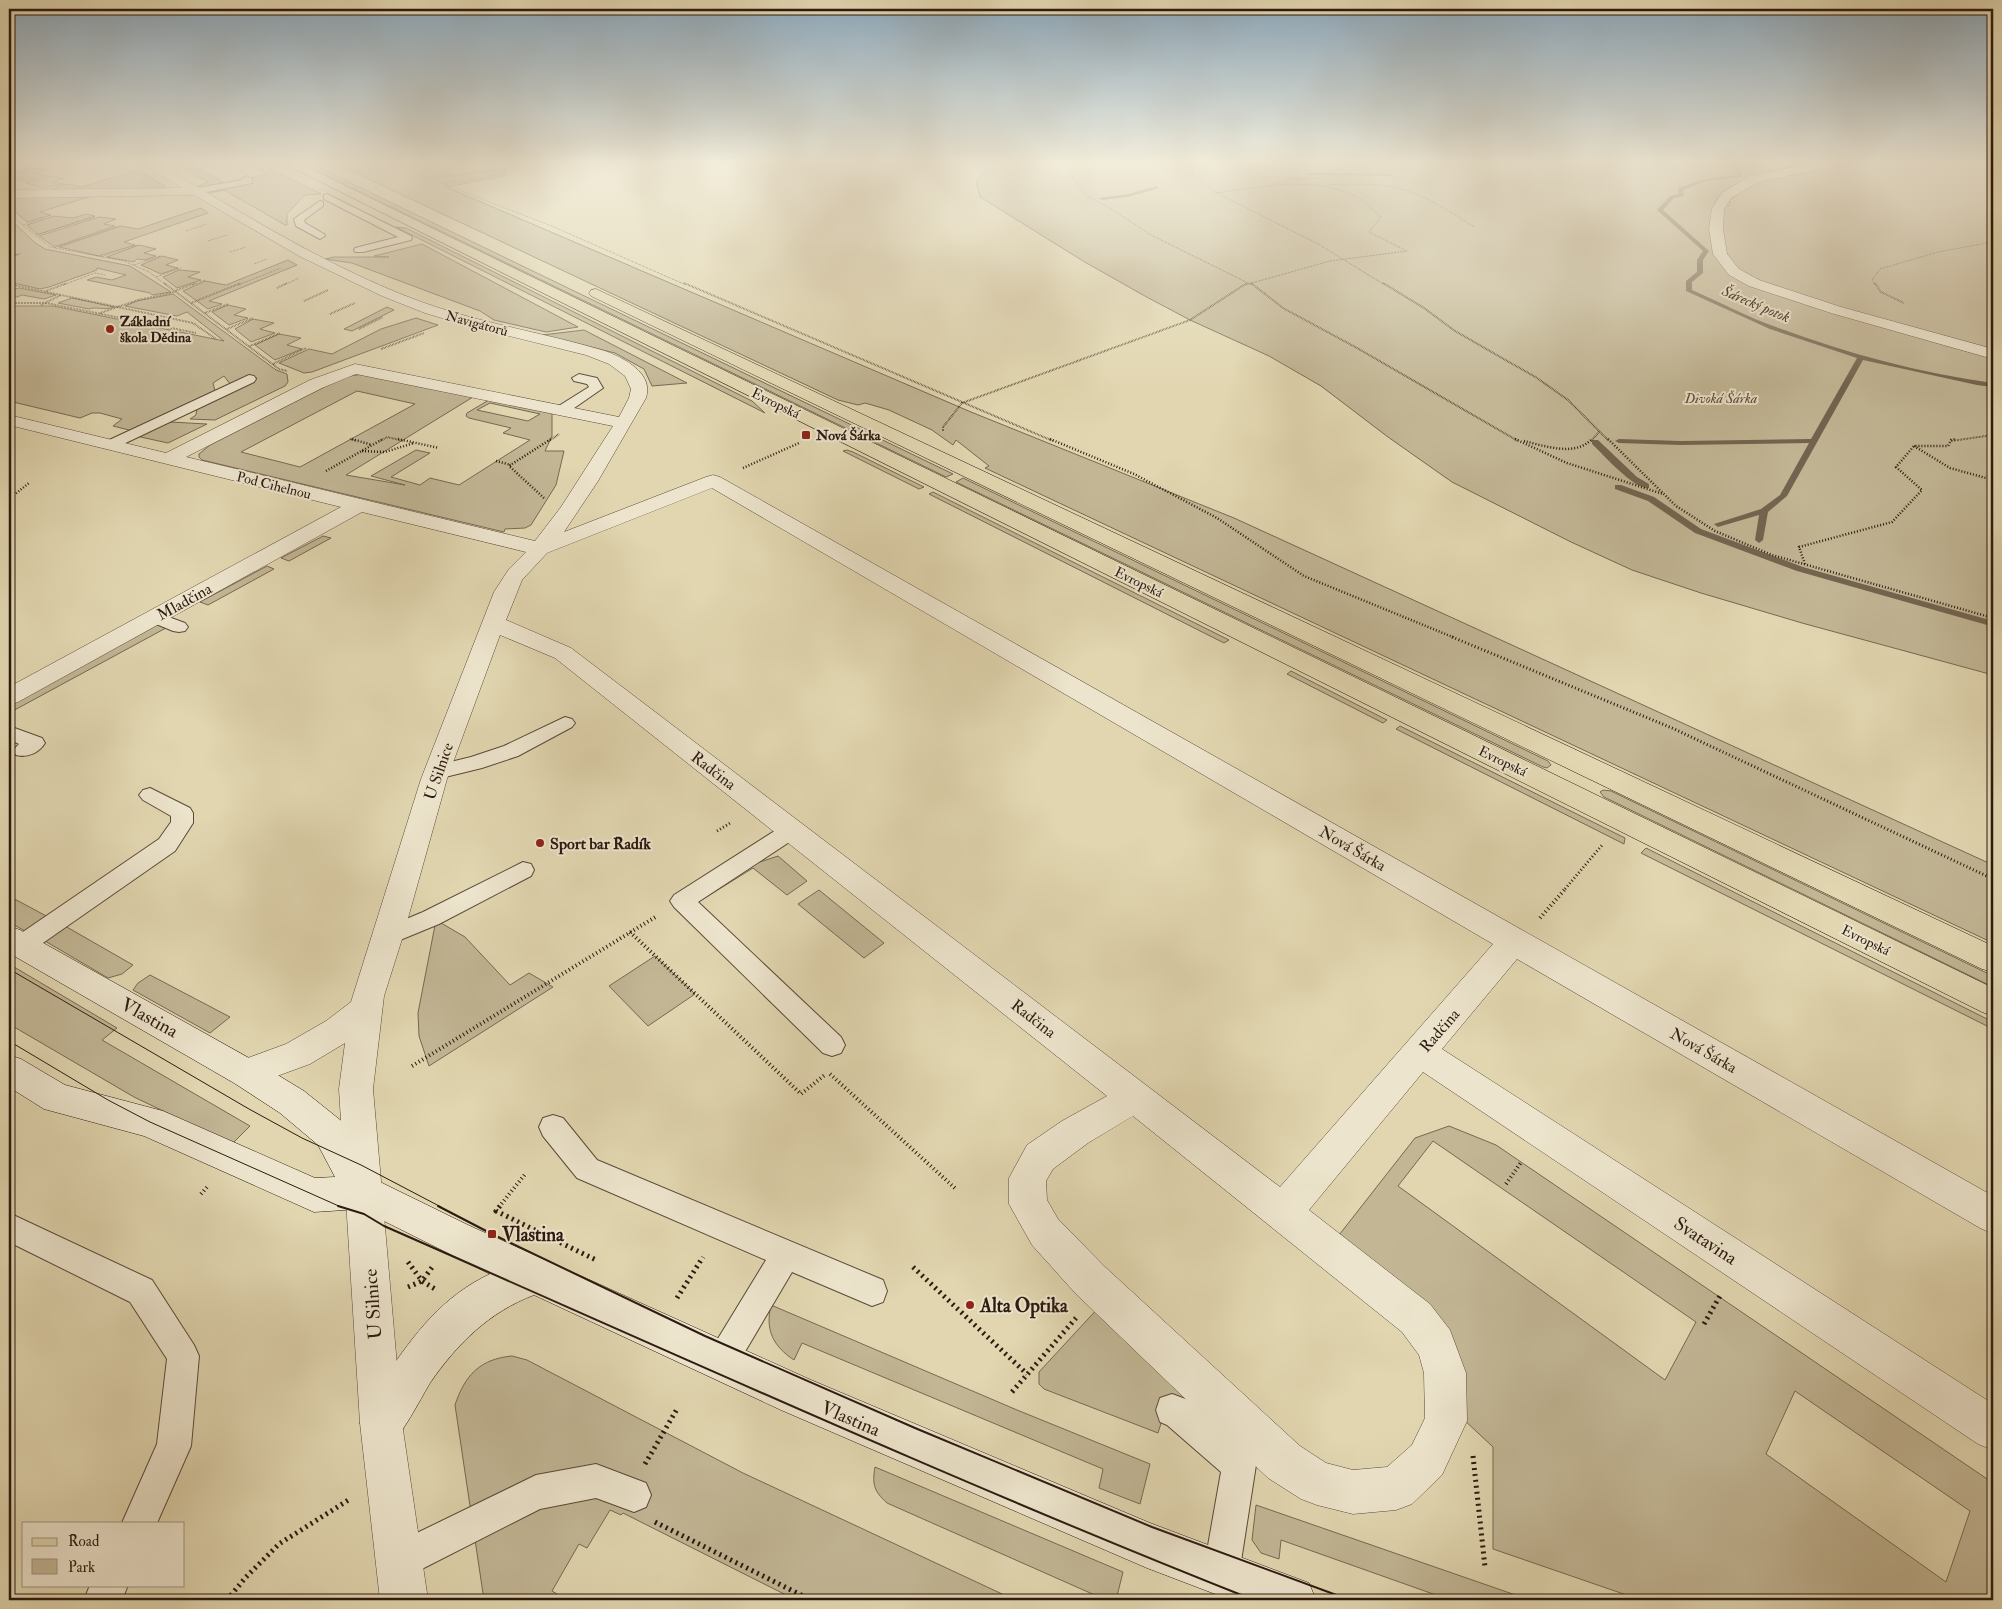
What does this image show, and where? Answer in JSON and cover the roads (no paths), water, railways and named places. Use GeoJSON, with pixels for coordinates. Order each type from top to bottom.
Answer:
{"type":"FeatureCollection","features":[{"type":"Feature","properties":{"kind":"main road","name":"Evropská"},"geometry":{"type":"LineString","coordinates":[[438,236],[1993,1003]]}},
{"type":"Feature","properties":{"kind":"main road","name":"Evropská"},"geometry":{"type":"LineString","coordinates":[[587,289],[1993,960]]}},
{"type":"Feature","properties":{"kind":"street","name":"Navigátorů"},"geometry":{"type":"LineString","coordinates":[[277,236],[360,283],[412,304],[459,320],[593,352],[620,363],[633,375],[639,387],[639,393],[624,422],[573,505],[540,549]]}},
{"type":"Feature","properties":{"kind":"street"},"geometry":{"type":"LineString","coordinates":[[1717,236],[1720,254],[1734,272],[1754,283],[1836,310],[1993,354]]}},
{"type":"Feature","properties":{"kind":"street"},"geometry":{"type":"LineString","coordinates":[[168,459],[316,384],[355,369],[624,422]]}},
{"type":"Feature","properties":{"kind":"street","name":"Pod Cihelnou"},"geometry":{"type":"LineString","coordinates":[[9,420],[540,549]]}},
{"type":"Feature","properties":{"kind":"street"},"geometry":{"type":"LineString","coordinates":[[9,438],[35,427]]}},
{"type":"Feature","properties":{"kind":"street","name":"Nová Šárka"},"geometry":{"type":"LineString","coordinates":[[540,549],[713,481],[1525,931],[1993,1216]]}},
{"type":"Feature","properties":{"kind":"street","name":"Mladčina"},"geometry":{"type":"LineString","coordinates":[[9,697],[359,505]]}},
{"type":"Feature","properties":{"kind":"street","name":"U Silnice"},"geometry":{"type":"LineString","coordinates":[[402,1580],[381,1423],[356,1089],[368,996],[388,936],[436,772],[493,623],[512,576],[540,549]]}},
{"type":"Feature","properties":{"kind":"street","name":"Radčina"},"geometry":{"type":"LineString","coordinates":[[493,623],[563,653],[1283,1212],[1525,931]]}},
{"type":"Feature","properties":{"kind":"street","name":"Vlastina"},"geometry":{"type":"LineString","coordinates":[[15,942],[246,1073],[307,1113],[331,1134],[363,1192]]}},
{"type":"Feature","properties":{"kind":"street"},"geometry":{"type":"LineString","coordinates":[[246,1073],[298,1054],[338,1031],[367,1008]]}},
{"type":"Feature","properties":{"kind":"street","name":"Svatavina"},"geometry":{"type":"LineString","coordinates":[[1420,1052],[1993,1429]]}},
{"type":"Feature","properties":{"kind":"street","name":"Vlastina"},"geometry":{"type":"LineString","coordinates":[[9,1069],[56,1098],[150,1122],[314,1195],[363,1192],[535,1275],[814,1402],[1147,1545],[1292,1600]]}},
{"type":"Feature","properties":{"kind":"street"},"geometry":{"type":"LineString","coordinates":[[1136,1097],[1075,1132],[1040,1157],[1027,1178],[1028,1204],[1045,1232],[1101,1290],[1284,1462],[1317,1483],[1353,1492],[1396,1488],[1427,1460],[1446,1421],[1445,1373],[1436,1344],[1416,1318],[1318,1242],[1283,1212]]}},
{"type":"Feature","properties":{"kind":"street"},"geometry":{"type":"LineString","coordinates":[[381,1423],[426,1353],[458,1317],[494,1292],[535,1275]]}},
{"type":"Feature","properties":{"kind":"lane"},"geometry":{"type":"LineString","coordinates":[[359,250],[407,238],[403,236]]}},
{"type":"Feature","properties":{"kind":"lane"},"geometry":{"type":"LineString","coordinates":[[553,408],[596,388],[592,381],[579,378]]}},
{"type":"Feature","properties":{"kind":"lane"},"geometry":{"type":"LineString","coordinates":[[110,445],[221,386],[249,379]]}},
{"type":"Feature","properties":{"kind":"lane"},"geometry":{"type":"LineString","coordinates":[[155,617],[179,627]]}},
{"type":"Feature","properties":{"kind":"lane"},"geometry":{"type":"LineString","coordinates":[[436,772],[475,763],[511,751],[565,723]]}},
{"type":"Feature","properties":{"kind":"lane"},"geometry":{"type":"LineString","coordinates":[[9,732],[35,743],[23,750]]}},
{"type":"Feature","properties":{"kind":"lane"},"geometry":{"type":"LineString","coordinates":[[15,942],[168,845],[182,823],[182,812],[150,795]]}},
{"type":"Feature","properties":{"kind":"lane"},"geometry":{"type":"LineString","coordinates":[[792,830],[682,901],[832,1045]]}},
{"type":"Feature","properties":{"kind":"lane"},"geometry":{"type":"LineString","coordinates":[[388,936],[431,918],[523,870]]}},
{"type":"Feature","properties":{"kind":"lane"},"geometry":{"type":"LineString","coordinates":[[553,1127],[587,1169],[872,1291]]}},
{"type":"Feature","properties":{"kind":"lane"},"geometry":{"type":"LineString","coordinates":[[9,1227],[141,1291],[183,1356],[174,1446],[139,1522]]}},
{"type":"Feature","properties":{"kind":"lane"},"geometry":{"type":"LineString","coordinates":[[722,1361],[786,1254]]}},
{"type":"Feature","properties":{"kind":"lane"},"geometry":{"type":"LineString","coordinates":[[1172,1410],[1179,1413],[1238,1466],[1238,1480],[1220,1574]]}},
{"type":"Feature","properties":{"kind":"lane"},"geometry":{"type":"LineString","coordinates":[[402,1580],[536,1492],[596,1481],[631,1493]]}},
{"type":"Feature","properties":{"kind":"lane"},"geometry":{"type":"LineString","coordinates":[[102,1600],[109,1586]]}},
{"type":"Feature","properties":{"kind":"waterway","name":"Šárecký potok"},"geometry":{"type":"LineString","coordinates":[[1689,236],[1706,251],[1700,260],[1700,273],[1689,281],[1689,291],[1772,328],[1861,357]]}},
{"type":"Feature","properties":{"kind":"waterway"},"geometry":{"type":"LineString","coordinates":[[1814,441],[1861,357]]}},
{"type":"Feature","properties":{"kind":"waterway","name":"Šárecký potok"},"geometry":{"type":"LineString","coordinates":[[1861,357],[1993,385]]}},
{"type":"Feature","properties":{"kind":"waterway"},"geometry":{"type":"LineString","coordinates":[[1619,441],[1681,443],[1814,441]]}},
{"type":"Feature","properties":{"kind":"waterway"},"geometry":{"type":"LineString","coordinates":[[1764,511],[1783,496],[1814,441]]}},
{"type":"Feature","properties":{"kind":"waterway"},"geometry":{"type":"LineString","coordinates":[[1595,442],[1634,479],[1646,486]]}},
{"type":"Feature","properties":{"kind":"waterway"},"geometry":{"type":"LineString","coordinates":[[1618,487],[1651,499],[1698,531],[1800,569],[1990,623]]}},
{"type":"Feature","properties":{"kind":"waterway"},"geometry":{"type":"LineString","coordinates":[[1718,524],[1764,511]]}},
{"type":"Feature","properties":{"kind":"waterway"},"geometry":{"type":"LineString","coordinates":[[1759,540],[1764,511]]}},
{"type":"Feature","properties":{"kind":"tram line"},"geometry":{"type":"LineString","coordinates":[[9,969],[249,1109],[302,1138],[361,1165],[441,1207]]}},
{"type":"Feature","properties":{"kind":"tram line"},"geometry":{"type":"LineString","coordinates":[[9,1041],[108,1100],[150,1122],[340,1207]]}},
{"type":"Feature","properties":{"kind":"tram line"},"geometry":{"type":"LineString","coordinates":[[438,1206],[492,1234],[705,1336],[915,1428],[1152,1527],[1350,1600]]}},
{"type":"Feature","properties":{"kind":"tram line"},"geometry":{"type":"LineString","coordinates":[[340,1207],[364,1214],[384,1226],[926,1464],[1254,1600]]}},
{"type":"Feature","properties":{"kind":"place","name":"Základní škola Dědina"},"geometry":{"type":"Point","coordinates":[110,329]}},
{"type":"Feature","properties":{"kind":"place","name":"Nová Šárka"},"geometry":{"type":"Point","coordinates":[806,435]}},
{"type":"Feature","properties":{"kind":"place","name":"Sport bar Radík"},"geometry":{"type":"Point","coordinates":[540,843]}},
{"type":"Feature","properties":{"kind":"place","name":"Vlastina"},"geometry":{"type":"Point","coordinates":[492,1234]}},
{"type":"Feature","properties":{"kind":"place","name":"Alta Optika"},"geometry":{"type":"Point","coordinates":[970,1305]}},
{"type":"Feature","properties":{"kind":"park label","name":"Divoká Šárka"},"geometry":{"type":"Point","coordinates":[1721,398]}}]}
